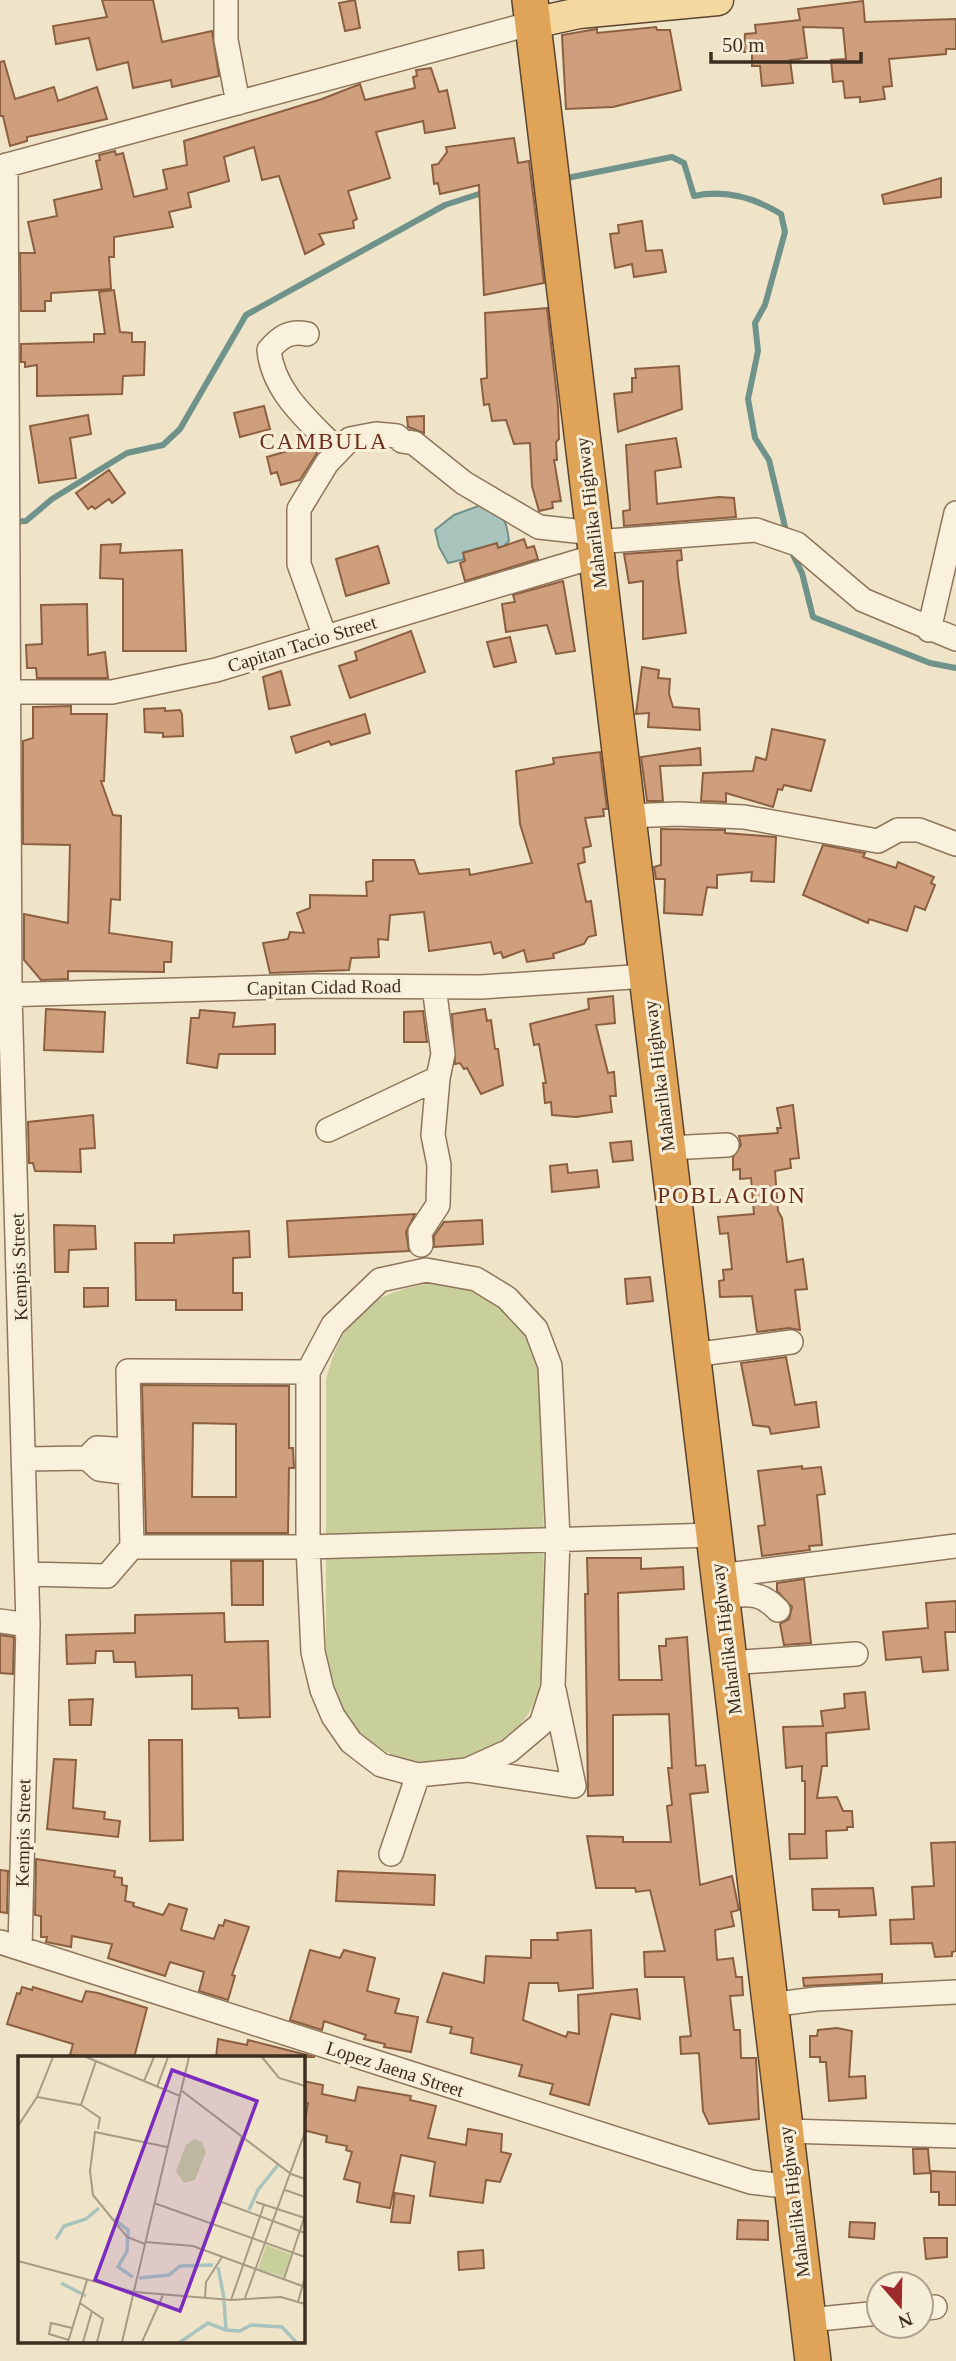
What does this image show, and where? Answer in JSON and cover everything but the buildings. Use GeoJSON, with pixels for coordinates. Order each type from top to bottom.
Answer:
{"type":"FeatureCollection","features":[{"type":"Feature","properties":{"kind":"highway","name":"Maharlika Highway"},"geometry":{"type":"LineString","coordinates":[[531,11],[813,2361]]}},
{"type":"Feature","properties":{"kind":"main road"},"geometry":{"type":"LineString","coordinates":[[531,11],[579,13],[718,0]]}},
{"type":"Feature","properties":{"kind":"street"},"geometry":{"type":"LineString","coordinates":[[226,0],[226,40],[238,103]]}},
{"type":"Feature","properties":{"kind":"street"},"geometry":{"type":"LineString","coordinates":[[3,166],[238,103],[531,11]]}},
{"type":"Feature","properties":{"kind":"street","name":"Kempis Street"},"geometry":{"type":"LineString","coordinates":[[3,166],[10,520],[4,631],[9,1234],[25,1459],[28,1625],[10,1945]]}},
{"type":"Feature","properties":{"kind":"street"},"geometry":{"type":"LineString","coordinates":[[307,334],[295,331],[278,340],[269,350],[271,367],[289,400],[337,450]]}},
{"type":"Feature","properties":{"kind":"street"},"geometry":{"type":"LineString","coordinates":[[325,638],[299,564],[299,509],[337,450],[350,439],[376,434],[397,436],[402,441],[414,443],[464,483],[539,527],[595,543],[756,530],[797,544],[863,600],[929,630],[956,639]]}},
{"type":"Feature","properties":{"kind":"street"},"geometry":{"type":"LineString","coordinates":[[929,630],[956,513]]}},
{"type":"Feature","properties":{"kind":"street","name":"Capitan Tacio Street"},"geometry":{"type":"LineString","coordinates":[[4,692],[112,692],[216,670],[325,638],[595,543]]}},
{"type":"Feature","properties":{"kind":"street"},"geometry":{"type":"LineString","coordinates":[[628,816],[678,814],[744,817],[878,841],[898,830],[919,830],[956,844]]}},
{"type":"Feature","properties":{"kind":"street","name":"Capitan Cidad Road"},"geometry":{"type":"LineString","coordinates":[[5,995],[315,986],[481,987],[647,976]]}},
{"type":"Feature","properties":{"kind":"street"},"geometry":{"type":"LineString","coordinates":[[421,1245],[421,1232],[438,1205],[439,1165],[433,1135],[443,1054],[434,987]]}},
{"type":"Feature","properties":{"kind":"street"},"geometry":{"type":"LineString","coordinates":[[328,1130],[438,1078]]}},
{"type":"Feature","properties":{"kind":"street"},"geometry":{"type":"LineString","coordinates":[[668,1149],[727,1145]]}},
{"type":"Feature","properties":{"kind":"street"},"geometry":{"type":"LineString","coordinates":[[426,1270],[476,1279],[507,1298],[536,1329],[550,1366],[558,1538],[553,1687],[574,1786],[467,1770],[418,1774],[381,1765],[351,1742],[332,1716],[322,1690],[313,1652],[308,1547],[308,1372],[333,1325],[380,1280],[426,1270]]}},
{"type":"Feature","properties":{"kind":"street"},"geometry":{"type":"LineString","coordinates":[[692,1355],[791,1342]]}},
{"type":"Feature","properties":{"kind":"street"},"geometry":{"type":"LineString","coordinates":[[27,1574],[107,1576],[132,1547],[128,1371],[308,1372]]}},
{"type":"Feature","properties":{"kind":"street"},"geometry":{"type":"LineString","coordinates":[[25,1459],[87,1458],[99,1469],[130,1461]]}},
{"type":"Feature","properties":{"kind":"street"},"geometry":{"type":"LineString","coordinates":[[132,1547],[308,1547],[714,1535]]}},
{"type":"Feature","properties":{"kind":"street"},"geometry":{"type":"LineString","coordinates":[[720,1586],[956,1546]]}},
{"type":"Feature","properties":{"kind":"street"},"geometry":{"type":"LineString","coordinates":[[720,1586],[766,1597],[778,1610]]}},
{"type":"Feature","properties":{"kind":"street"},"geometry":{"type":"LineString","coordinates":[[0,1621],[28,1625]]}},
{"type":"Feature","properties":{"kind":"street"},"geometry":{"type":"LineString","coordinates":[[729,1663],[856,1654]]}},
{"type":"Feature","properties":{"kind":"street"},"geometry":{"type":"LineString","coordinates":[[467,1770],[509,1751],[541,1724],[553,1687]]}},
{"type":"Feature","properties":{"kind":"street"},"geometry":{"type":"LineString","coordinates":[[391,1854],[418,1774]]}},
{"type":"Feature","properties":{"kind":"street","name":"Lopez Jaena Street"},"geometry":{"type":"LineString","coordinates":[[10,1945],[751,2182],[792,2187]]}},
{"type":"Feature","properties":{"kind":"street"},"geometry":{"type":"LineString","coordinates":[[770,2005],[828,1998],[952,1998]]}},
{"type":"Feature","properties":{"kind":"street"},"geometry":{"type":"LineString","coordinates":[[786,2131],[956,2136]]}},
{"type":"Feature","properties":{"kind":"street"},"geometry":{"type":"LineString","coordinates":[[808,2320],[865,2314]]}},
{"type":"Feature","properties":{"kind":"green space"},"geometry":{"type":"Polygon","coordinates":[[[427,1284],[471,1290],[511,1311],[530,1334],[543,1370],[544,1665],[539,1689],[526,1717],[502,1742],[480,1755],[430,1763],[405,1759],[381,1749],[361,1735],[341,1710],[326,1670],[326,1380],[339,1342],[359,1314],[388,1295],[427,1284]]]}},
{"type":"Feature","properties":{"kind":"water"},"geometry":{"type":"Polygon","coordinates":[[[481,505],[499,513],[505,522],[509,541],[503,547],[501,557],[496,544],[464,552],[465,559],[448,563],[439,547],[435,530],[454,515],[481,505]]]}},
{"type":"Feature","properties":{"kind":"waterway"},"geometry":{"type":"LineString","coordinates":[[562,179],[672,157],[684,163],[694,196],[740,196],[781,214],[785,232],[765,305],[755,323],[758,351],[748,399],[755,438],[769,460],[787,535]]}},
{"type":"Feature","properties":{"kind":"waterway"},"geometry":{"type":"LineString","coordinates":[[12,522],[26,521],[52,499],[127,453],[163,445],[180,429],[246,315],[445,205],[485,192]]}},
{"type":"Feature","properties":{"kind":"waterway"},"geometry":{"type":"LineString","coordinates":[[790,549],[802,573],[813,617],[930,663],[956,668]]}},
{"type":"Feature","properties":{"kind":"district","name":"CAMBULA"},"geometry":{"type":"Point","coordinates":[324,441]}},
{"type":"Feature","properties":{"kind":"district","name":"POBLACION"},"geometry":{"type":"Point","coordinates":[732,1195]}}]}
